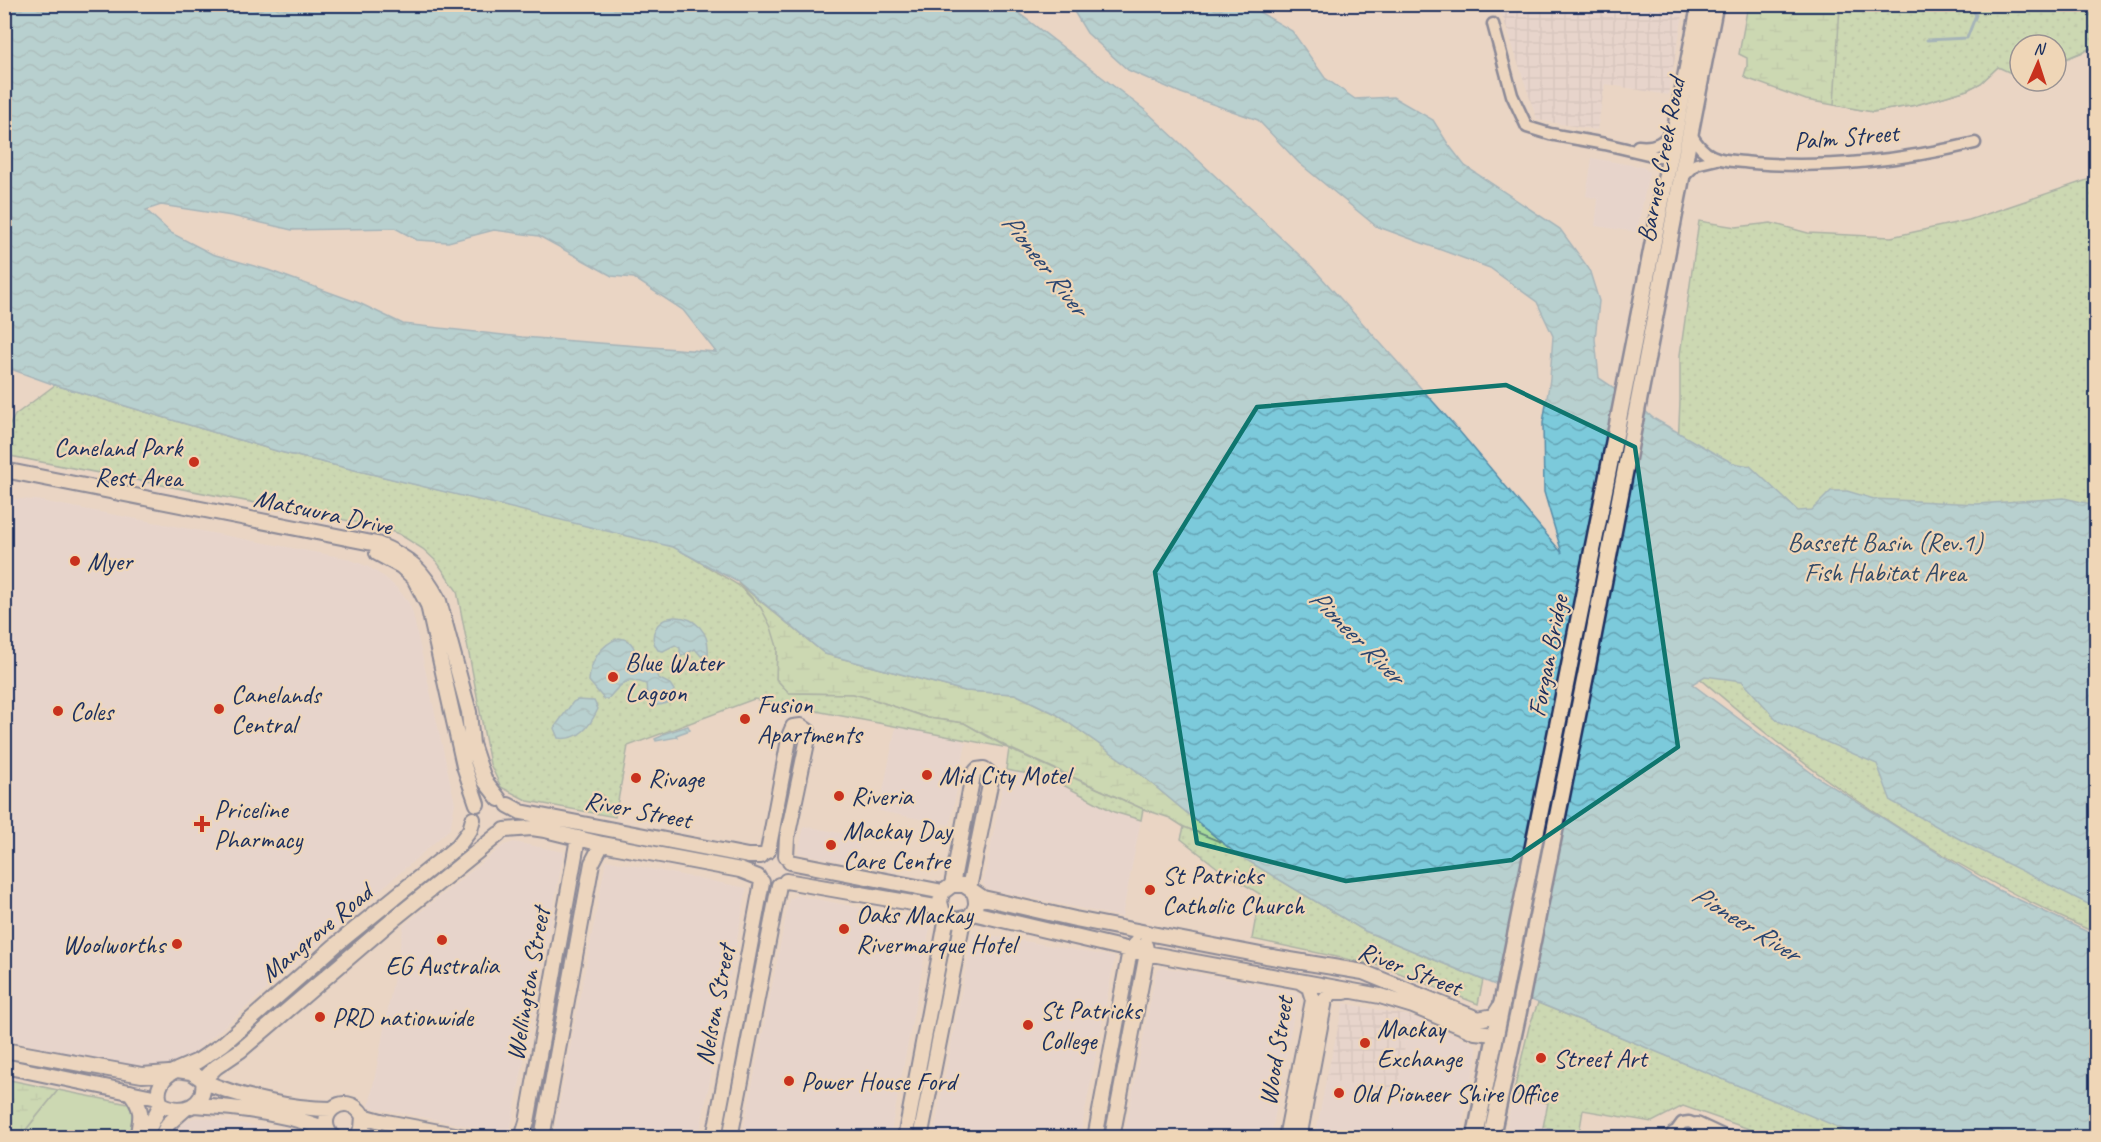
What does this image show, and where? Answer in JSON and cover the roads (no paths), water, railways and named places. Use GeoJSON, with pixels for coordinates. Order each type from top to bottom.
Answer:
{"type":"FeatureCollection","features":[{"type":"Feature","properties":{"kind":"main road","name":"Barnes Creek Road"},"geometry":{"type":"LineString","coordinates":[[1639,320],[1679,110],[1706,5]]}},
{"type":"Feature","properties":{"kind":"main road","name":"Barnes Creek Road"},"geometry":{"type":"LineString","coordinates":[[1654,324],[1690,134],[1706,5]]}},
{"type":"Feature","properties":{"kind":"main road"},"geometry":{"type":"LineString","coordinates":[[1669,159],[1676,155],[1681,147],[1703,35],[1706,5]]}},
{"type":"Feature","properties":{"kind":"main road","name":"Forgan Bridge"},"geometry":{"type":"LineString","coordinates":[[1476,1137],[1639,320]]}},
{"type":"Feature","properties":{"kind":"main road","name":"Forgan Bridge"},"geometry":{"type":"LineString","coordinates":[[1491,1137],[1519,1010],[1654,324]]}},
{"type":"Feature","properties":{"kind":"main road"},"geometry":{"type":"LineString","coordinates":[[1496,1034],[1509,1028],[1519,1010]]}},
{"type":"Feature","properties":{"kind":"main road"},"geometry":{"type":"LineString","coordinates":[[1483,1099],[1499,1095]]}},
{"type":"Feature","properties":{"kind":"street"},"geometry":{"type":"LineString","coordinates":[[1492,24],[1512,95],[1527,127],[1669,159]]}},
{"type":"Feature","properties":{"kind":"street"},"geometry":{"type":"LineString","coordinates":[[1605,144],[1647,147],[1659,144],[1670,132],[1679,110]]}},
{"type":"Feature","properties":{"kind":"street","name":"Palm Street"},"geometry":{"type":"LineString","coordinates":[[1690,134],[1701,149],[1720,159],[1792,166],[1829,165],[1945,150],[1976,143]]}},
{"type":"Feature","properties":{"kind":"street","name":"Palm Street"},"geometry":{"type":"LineString","coordinates":[[1682,179],[1698,163],[1720,159]]}},
{"type":"Feature","properties":{"kind":"street","name":"Matsuura Drive"},"geometry":{"type":"LineString","coordinates":[[4,470],[377,544],[409,559],[430,584],[438,601],[469,712],[472,744],[485,781],[503,802]]}},
{"type":"Feature","properties":{"kind":"street","name":"Matsuura Drive"},"geometry":{"type":"LineString","coordinates":[[4,482],[19,482],[368,550],[384,555],[402,566],[414,578],[428,605],[464,766],[477,804]]}},
{"type":"Feature","properties":{"kind":"street"},"geometry":{"type":"LineString","coordinates":[[783,883],[791,872],[787,838],[808,738],[808,731],[801,726],[793,727],[790,734],[764,853],[756,866],[760,879],[767,885],[804,882],[944,912],[955,920],[968,917]]}},
{"type":"Feature","properties":{"kind":"street"},"geometry":{"type":"LineString","coordinates":[[905,1137],[944,912],[940,902],[948,888],[964,829],[973,775],[977,770],[984,769],[989,773],[991,780],[972,890],[977,903],[968,917],[920,1137]]}},
{"type":"Feature","properties":{"kind":"street"},"geometry":{"type":"LineString","coordinates":[[487,798],[503,802],[511,821],[502,832],[493,836],[482,833],[473,819],[477,804],[487,798]]}},
{"type":"Feature","properties":{"kind":"street","name":"River Street"},"geometry":{"type":"LineString","coordinates":[[503,802],[521,812],[589,826],[748,856],[764,853]]}},
{"type":"Feature","properties":{"kind":"street","name":"Mangrove Road"},"geometry":{"type":"LineString","coordinates":[[173,1072],[191,1065],[218,1048],[346,937],[458,846],[470,831],[473,819]]}},
{"type":"Feature","properties":{"kind":"street","name":"River Street"},"geometry":{"type":"LineString","coordinates":[[502,832],[532,828],[602,844],[740,870],[760,879]]}},
{"type":"Feature","properties":{"kind":"street"},"geometry":{"type":"LineString","coordinates":[[964,829],[981,833]]}},
{"type":"Feature","properties":{"kind":"street","name":"Mangrove Road"},"geometry":{"type":"LineString","coordinates":[[203,1080],[216,1066],[241,1050],[388,924],[502,832]]}},
{"type":"Feature","properties":{"kind":"street","name":"Wellington Street"},"geometry":{"type":"LineString","coordinates":[[522,1137],[527,1122],[578,838]]}},
{"type":"Feature","properties":{"kind":"street","name":"Wellington Street"},"geometry":{"type":"LineString","coordinates":[[542,1137],[592,862],[602,844]]}},
{"type":"Feature","properties":{"kind":"street"},"geometry":{"type":"LineString","coordinates":[[764,853],[778,851],[788,859],[948,888],[964,885],[972,890]]}},
{"type":"Feature","properties":{"kind":"street","name":"Nelson Street"},"geometry":{"type":"LineString","coordinates":[[714,1137],[760,879]]}},
{"type":"Feature","properties":{"kind":"street","name":"Nelson Street"},"geometry":{"type":"LineString","coordinates":[[730,1137],[783,883]]}},
{"type":"Feature","properties":{"kind":"street","name":"River Street"},"geometry":{"type":"LineString","coordinates":[[972,890],[983,898],[1143,933],[1370,974],[1478,1019],[1494,1016],[1504,1002]]}},
{"type":"Feature","properties":{"kind":"street","name":"River Street"},"geometry":{"type":"LineString","coordinates":[[968,917],[1008,920],[1130,950],[1354,990],[1400,1001],[1475,1032],[1496,1034]]}},
{"type":"Feature","properties":{"kind":"street"},"geometry":{"type":"LineString","coordinates":[[1095,1137],[1130,950],[1143,933]]}},
{"type":"Feature","properties":{"kind":"street"},"geometry":{"type":"LineString","coordinates":[[1112,1137],[1142,980],[1146,953],[1143,933]]}},
{"type":"Feature","properties":{"kind":"street"},"geometry":{"type":"LineString","coordinates":[[1334,967],[1347,976],[1366,981],[1367,986],[1354,990]]}},
{"type":"Feature","properties":{"kind":"street"},"geometry":{"type":"LineString","coordinates":[[1125,978],[1134,974],[1142,980]]}},
{"type":"Feature","properties":{"kind":"street","name":"Wood Street"},"geometry":{"type":"LineString","coordinates":[[1296,979],[1308,985],[1313,997],[1299,1137]]}},
{"type":"Feature","properties":{"kind":"street","name":"Wood Street"},"geometry":{"type":"LineString","coordinates":[[1286,1137],[1326,999],[1334,992],[1354,990]]}},
{"type":"Feature","properties":{"kind":"street"},"geometry":{"type":"LineString","coordinates":[[4,1050],[142,1075],[191,1072],[203,1080],[234,1093],[304,1108],[331,1109]]}},
{"type":"Feature","properties":{"kind":"street"},"geometry":{"type":"LineString","coordinates":[[4,1066],[130,1092],[159,1101],[176,1110],[190,1106],[223,1107],[310,1123],[331,1135]]}},
{"type":"Feature","properties":{"kind":"street"},"geometry":{"type":"LineString","coordinates":[[144,1137],[159,1101],[162,1081],[173,1072]]}},
{"type":"Feature","properties":{"kind":"street"},"geometry":{"type":"LineString","coordinates":[[161,1137],[168,1124],[198,1101],[202,1094],[203,1080]]}},
{"type":"Feature","properties":{"kind":"street"},"geometry":{"type":"LineString","coordinates":[[130,1092],[140,1104],[137,1137]]}},
{"type":"Feature","properties":{"kind":"street"},"geometry":{"type":"LineString","coordinates":[[331,1135],[326,1118],[331,1109],[339,1104],[350,1104],[363,1116],[364,1125],[358,1135],[384,1137]]}},
{"type":"Feature","properties":{"kind":"street"},"geometry":{"type":"LineString","coordinates":[[363,1116],[471,1137]]}},
{"type":"Feature","properties":{"kind":"street"},"geometry":{"type":"LineString","coordinates":[[1673,1136],[1682,1124],[1691,1123],[1725,1137]]}},
{"type":"Feature","properties":{"kind":"water","name":"Pioneer River"},"geometry":{"type":"Polygon","coordinates":[[[5,5],[1008,5],[1146,111],[1312,267],[1454,425],[1562,553],[1544,492],[1543,423],[1550,379],[1553,336],[1537,302],[1490,268],[1376,226],[1299,163],[1258,120],[1181,93],[1128,70],[1087,33],[1070,5],[1247,5],[1292,31],[1325,78],[1355,99],[1393,97],[1433,120],[1465,166],[1560,229],[1589,269],[1599,301],[1595,339],[1599,378],[1634,401],[1653,418],[1733,463],[1750,466],[1798,511],[1812,510],[1831,491],[1847,491],[1874,499],[1977,504],[2064,498],[2096,505],[2096,908],[1972,846],[1891,801],[1877,764],[1778,721],[1742,681],[1705,676],[1692,684],[1817,777],[1994,888],[2096,936],[2096,1137],[1862,1137],[1365,931],[1235,853],[1133,768],[1056,714],[1015,694],[965,691],[825,654],[738,582],[673,547],[280,452],[55,385],[5,367],[5,5]],[[161,205],[146,210],[171,233],[212,254],[268,270],[359,303],[403,324],[522,337],[716,352],[683,310],[634,278],[612,276],[539,236],[494,230],[448,242],[417,240],[395,228],[292,230],[232,216],[161,205]]]}},
{"type":"Feature","properties":{"kind":"water"},"geometry":{"type":"Polygon","coordinates":[[[674,617],[689,619],[700,627],[707,640],[708,655],[701,656],[695,649],[682,656],[680,648],[675,645],[663,651],[658,650],[653,639],[654,633],[659,624],[674,617]]]}},
{"type":"Feature","properties":{"kind":"water"},"geometry":{"type":"Polygon","coordinates":[[[619,638],[629,642],[639,659],[655,670],[658,678],[670,684],[674,690],[670,701],[652,704],[647,697],[646,684],[634,681],[624,683],[608,699],[604,699],[589,681],[591,667],[597,655],[606,645],[619,638]]]}},
{"type":"Feature","properties":{"kind":"water"},"geometry":{"type":"Polygon","coordinates":[[[577,700],[594,701],[598,709],[578,735],[558,738],[554,728],[573,702],[577,700]]]}},
{"type":"Feature","properties":{"kind":"water"},"geometry":{"type":"Polygon","coordinates":[[[688,726],[690,730],[676,735],[677,737],[656,741],[655,739],[663,734],[688,726]]]}},
{"type":"Feature","properties":{"kind":"waterway"},"geometry":{"type":"LineString","coordinates":[[1927,40],[1967,38],[1976,15],[1969,4]]}},
{"type":"Feature","properties":{"kind":"place","name":"Caneland Park Rest Area"},"geometry":{"type":"Point","coordinates":[194,462]}},
{"type":"Feature","properties":{"kind":"place","name":"Myer"},"geometry":{"type":"Point","coordinates":[75,561]}},
{"type":"Feature","properties":{"kind":"place","name":"Blue Water Lagoon"},"geometry":{"type":"Point","coordinates":[613,677]}},
{"type":"Feature","properties":{"kind":"place","name":"Canelands Central"},"geometry":{"type":"Point","coordinates":[219,709]}},
{"type":"Feature","properties":{"kind":"place","name":"Coles"},"geometry":{"type":"Point","coordinates":[58,711]}},
{"type":"Feature","properties":{"kind":"place","name":"Fusion Apartments"},"geometry":{"type":"Point","coordinates":[745,719]}},
{"type":"Feature","properties":{"kind":"place","name":"Mid City Motel"},"geometry":{"type":"Point","coordinates":[927,775]}},
{"type":"Feature","properties":{"kind":"place","name":"Rivage"},"geometry":{"type":"Point","coordinates":[636,778]}},
{"type":"Feature","properties":{"kind":"place","name":"Riveria"},"geometry":{"type":"Point","coordinates":[839,796]}},
{"type":"Feature","properties":{"kind":"place","name":"Priceline Pharmacy"},"geometry":{"type":"Point","coordinates":[202,824]}},
{"type":"Feature","properties":{"kind":"place","name":"Mackay Day Care Centre"},"geometry":{"type":"Point","coordinates":[831,845]}},
{"type":"Feature","properties":{"kind":"place","name":"St Patricks Catholic Church"},"geometry":{"type":"Point","coordinates":[1150,890]}},
{"type":"Feature","properties":{"kind":"place","name":"Oaks Mackay Rivermarque Hotel"},"geometry":{"type":"Point","coordinates":[844,929]}},
{"type":"Feature","properties":{"kind":"place","name":"EG Australia"},"geometry":{"type":"Point","coordinates":[442,940]}},
{"type":"Feature","properties":{"kind":"place","name":"Woolworths"},"geometry":{"type":"Point","coordinates":[177,944]}},
{"type":"Feature","properties":{"kind":"place","name":"PRD nationwide"},"geometry":{"type":"Point","coordinates":[320,1017]}},
{"type":"Feature","properties":{"kind":"place","name":"St Patricks College"},"geometry":{"type":"Point","coordinates":[1028,1025]}},
{"type":"Feature","properties":{"kind":"place","name":"Mackay Exchange"},"geometry":{"type":"Point","coordinates":[1365,1043]}},
{"type":"Feature","properties":{"kind":"place","name":"Street Art"},"geometry":{"type":"Point","coordinates":[1541,1058]}},
{"type":"Feature","properties":{"kind":"place","name":"Power House Ford"},"geometry":{"type":"Point","coordinates":[789,1081]}},
{"type":"Feature","properties":{"kind":"place","name":"Old Pioneer Shire Office"},"geometry":{"type":"Point","coordinates":[1339,1093]}},
{"type":"Feature","properties":{"kind":"park label","name":"Bassett Basin (Rev.1) Fish Habitat Area"},"geometry":{"type":"Point","coordinates":[1885,557]}}]}
